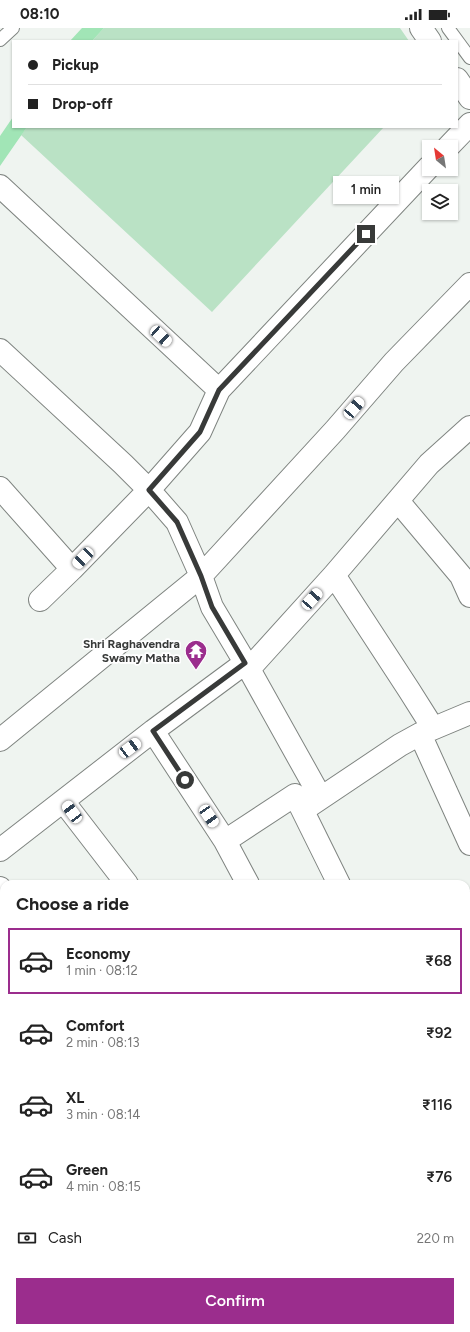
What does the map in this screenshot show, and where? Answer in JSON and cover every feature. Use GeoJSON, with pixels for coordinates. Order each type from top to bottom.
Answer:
{"type":"FeatureCollection","features":[{"type":"Feature","properties":{"kind":"street"},"geometry":{"type":"LineString","coordinates":[[421,28],[429,40]]}},
{"type":"Feature","properties":{"kind":"street"},"geometry":{"type":"LineString","coordinates":[[458,80],[470,98]]}},
{"type":"Feature","properties":{"kind":"street"},"geometry":{"type":"LineString","coordinates":[[455,140],[470,124]]}},
{"type":"Feature","properties":{"kind":"street"},"geometry":{"type":"LineString","coordinates":[[40,600],[149,490],[200,432],[219,390],[422,174]]}},
{"type":"Feature","properties":{"kind":"street"},"geometry":{"type":"LineString","coordinates":[[0,186],[219,390]]}},
{"type":"Feature","properties":{"kind":"street"},"geometry":{"type":"LineString","coordinates":[[0,740],[201,576],[335,430],[394,362],[470,284]]}},
{"type":"Feature","properties":{"kind":"street"},"geometry":{"type":"LineString","coordinates":[[0,350],[149,490],[177,522],[201,576],[212,607],[321,798]]}},
{"type":"Feature","properties":{"kind":"street"},"geometry":{"type":"LineString","coordinates":[[0,850],[153,731],[247,666],[334,575],[429,464],[470,427]]}},
{"type":"Feature","properties":{"kind":"street"},"geometry":{"type":"LineString","coordinates":[[0,488],[72,569]]}},
{"type":"Feature","properties":{"kind":"street"},"geometry":{"type":"LineString","coordinates":[[398,502],[461,576],[470,596]]}},
{"type":"Feature","properties":{"kind":"street"},"geometry":{"type":"LineString","coordinates":[[334,575],[409,690],[470,844]]}},
{"type":"Feature","properties":{"kind":"street"},"geometry":{"type":"LineString","coordinates":[[303,810],[400,745],[426,731],[470,713]]}},
{"type":"Feature","properties":{"kind":"street"},"geometry":{"type":"LineString","coordinates":[[153,731],[225,841],[246,880]]}},
{"type":"Feature","properties":{"kind":"street"},"geometry":{"type":"LineString","coordinates":[[225,841],[295,795],[337,880]]}},
{"type":"Feature","properties":{"kind":"street"},"geometry":{"type":"LineString","coordinates":[[63,801],[124,880]]}},
{"type":"Feature","properties":{"kind":"lane"},"geometry":{"type":"LineString","coordinates":[[0,40],[14,28]]}},
{"type":"Feature","properties":{"kind":"lane"},"geometry":{"type":"LineString","coordinates":[[448,28],[457,40]]}},
{"type":"Feature","properties":{"kind":"lane"},"geometry":{"type":"LineString","coordinates":[[458,42],[470,58]]}},
{"type":"Feature","properties":{"kind":"shaded area"},"geometry":{"type":"Polygon","coordinates":[[[82,28],[104,28],[93,40],[71,40],[82,28]]]}},
{"type":"Feature","properties":{"kind":"shaded area"},"geometry":{"type":"Polygon","coordinates":[[[104,28],[400,28],[408,40],[93,40],[104,28]]]}},
{"type":"Feature","properties":{"kind":"shaded area"},"geometry":{"type":"Polygon","coordinates":[[[12,118],[12,128],[26,128],[0,166],[0,136],[12,118]]]}},
{"type":"Feature","properties":{"kind":"shaded area"},"geometry":{"type":"Polygon","coordinates":[[[26,128],[383,128],[212,312],[21,135],[26,128]]]}},
{"type":"Feature","properties":{"kind":"place","name":"Shri Raghavendra Swamy Matha"},"geometry":{"type":"Point","coordinates":[196,670]}},
{"type":"Feature","properties":{"kind":"route"},"geometry":{"type":"LineString","coordinates":[[185,780],[153,731],[245,663],[212,607],[201,576],[177,522],[149,490],[200,432],[219,390],[366,234]]}}]}
